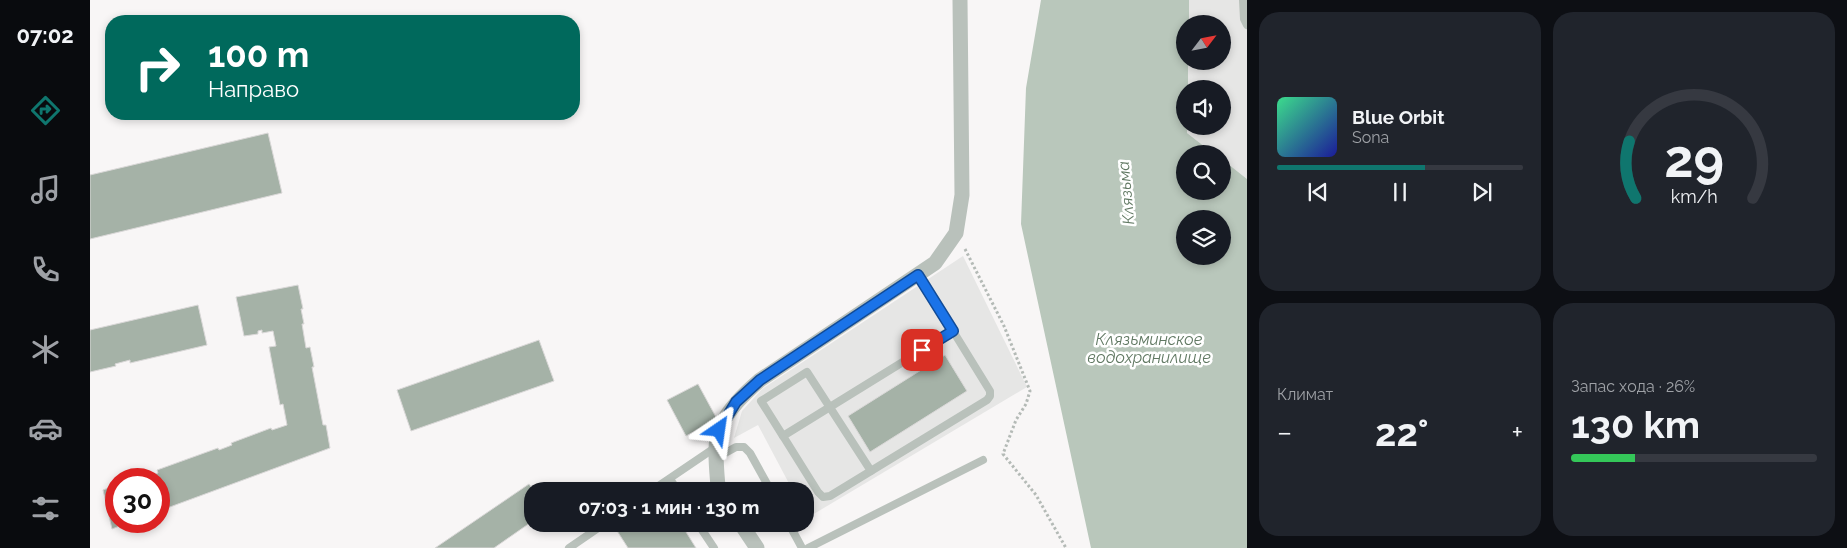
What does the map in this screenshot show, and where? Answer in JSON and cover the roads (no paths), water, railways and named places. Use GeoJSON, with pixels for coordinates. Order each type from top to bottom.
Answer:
{"type":"FeatureCollection","features":[{"type":"Feature","properties":{"kind":"street"},"geometry":{"type":"LineString","coordinates":[[719,482],[717,452],[719,430],[736,402],[760,380],[935,263],[956,233],[962,195],[960,0]]}},
{"type":"Feature","properties":{"kind":"street"},"geometry":{"type":"LineString","coordinates":[[746,532],[757,548]]}},
{"type":"Feature","properties":{"kind":"lane"},"geometry":{"type":"LineString","coordinates":[[1243,0],[1244,20],[1247,24]]}},
{"type":"Feature","properties":{"kind":"lane"},"geometry":{"type":"LineString","coordinates":[[871,471],[808,372],[761,401],[823,497],[830,496],[871,471],[990,396],[990,391],[918,275]]}},
{"type":"Feature","properties":{"kind":"lane"},"geometry":{"type":"LineString","coordinates":[[784,436],[953,331]]}},
{"type":"Feature","properties":{"kind":"lane"},"geometry":{"type":"LineString","coordinates":[[664,482],[717,452],[744,446],[766,482]]}},
{"type":"Feature","properties":{"kind":"lane"},"geometry":{"type":"LineString","coordinates":[[808,548],[982,460]]}},
{"type":"Feature","properties":{"kind":"lane"},"geometry":{"type":"LineString","coordinates":[[670,478],[672,482]]}},
{"type":"Feature","properties":{"kind":"lane"},"geometry":{"type":"LineString","coordinates":[[569,548],[581,545],[595,532]]}},
{"type":"Feature","properties":{"kind":"lane"},"geometry":{"type":"LineString","coordinates":[[703,532],[714,548]]}},
{"type":"Feature","properties":{"kind":"lane"},"geometry":{"type":"LineString","coordinates":[[793,532],[802,548]]}},
{"type":"Feature","properties":{"kind":"water","name":"Клязьминское водохранилище"},"geometry":{"type":"Polygon","coordinates":[[[1041,0],[1189,0],[1189,15],[1176,15],[1176,70],[1188,70],[1188,80],[1176,80],[1176,135],[1190,135],[1202,145],[1176,145],[1176,200],[1231,200],[1231,166],[1247,179],[1247,548],[1091,548],[1021,224],[1026,88],[1041,0]]]}},
{"type":"Feature","properties":{"kind":"water label","name":"Клязьма"},"geometry":{"type":"Point","coordinates":[1126,193]}}]}
